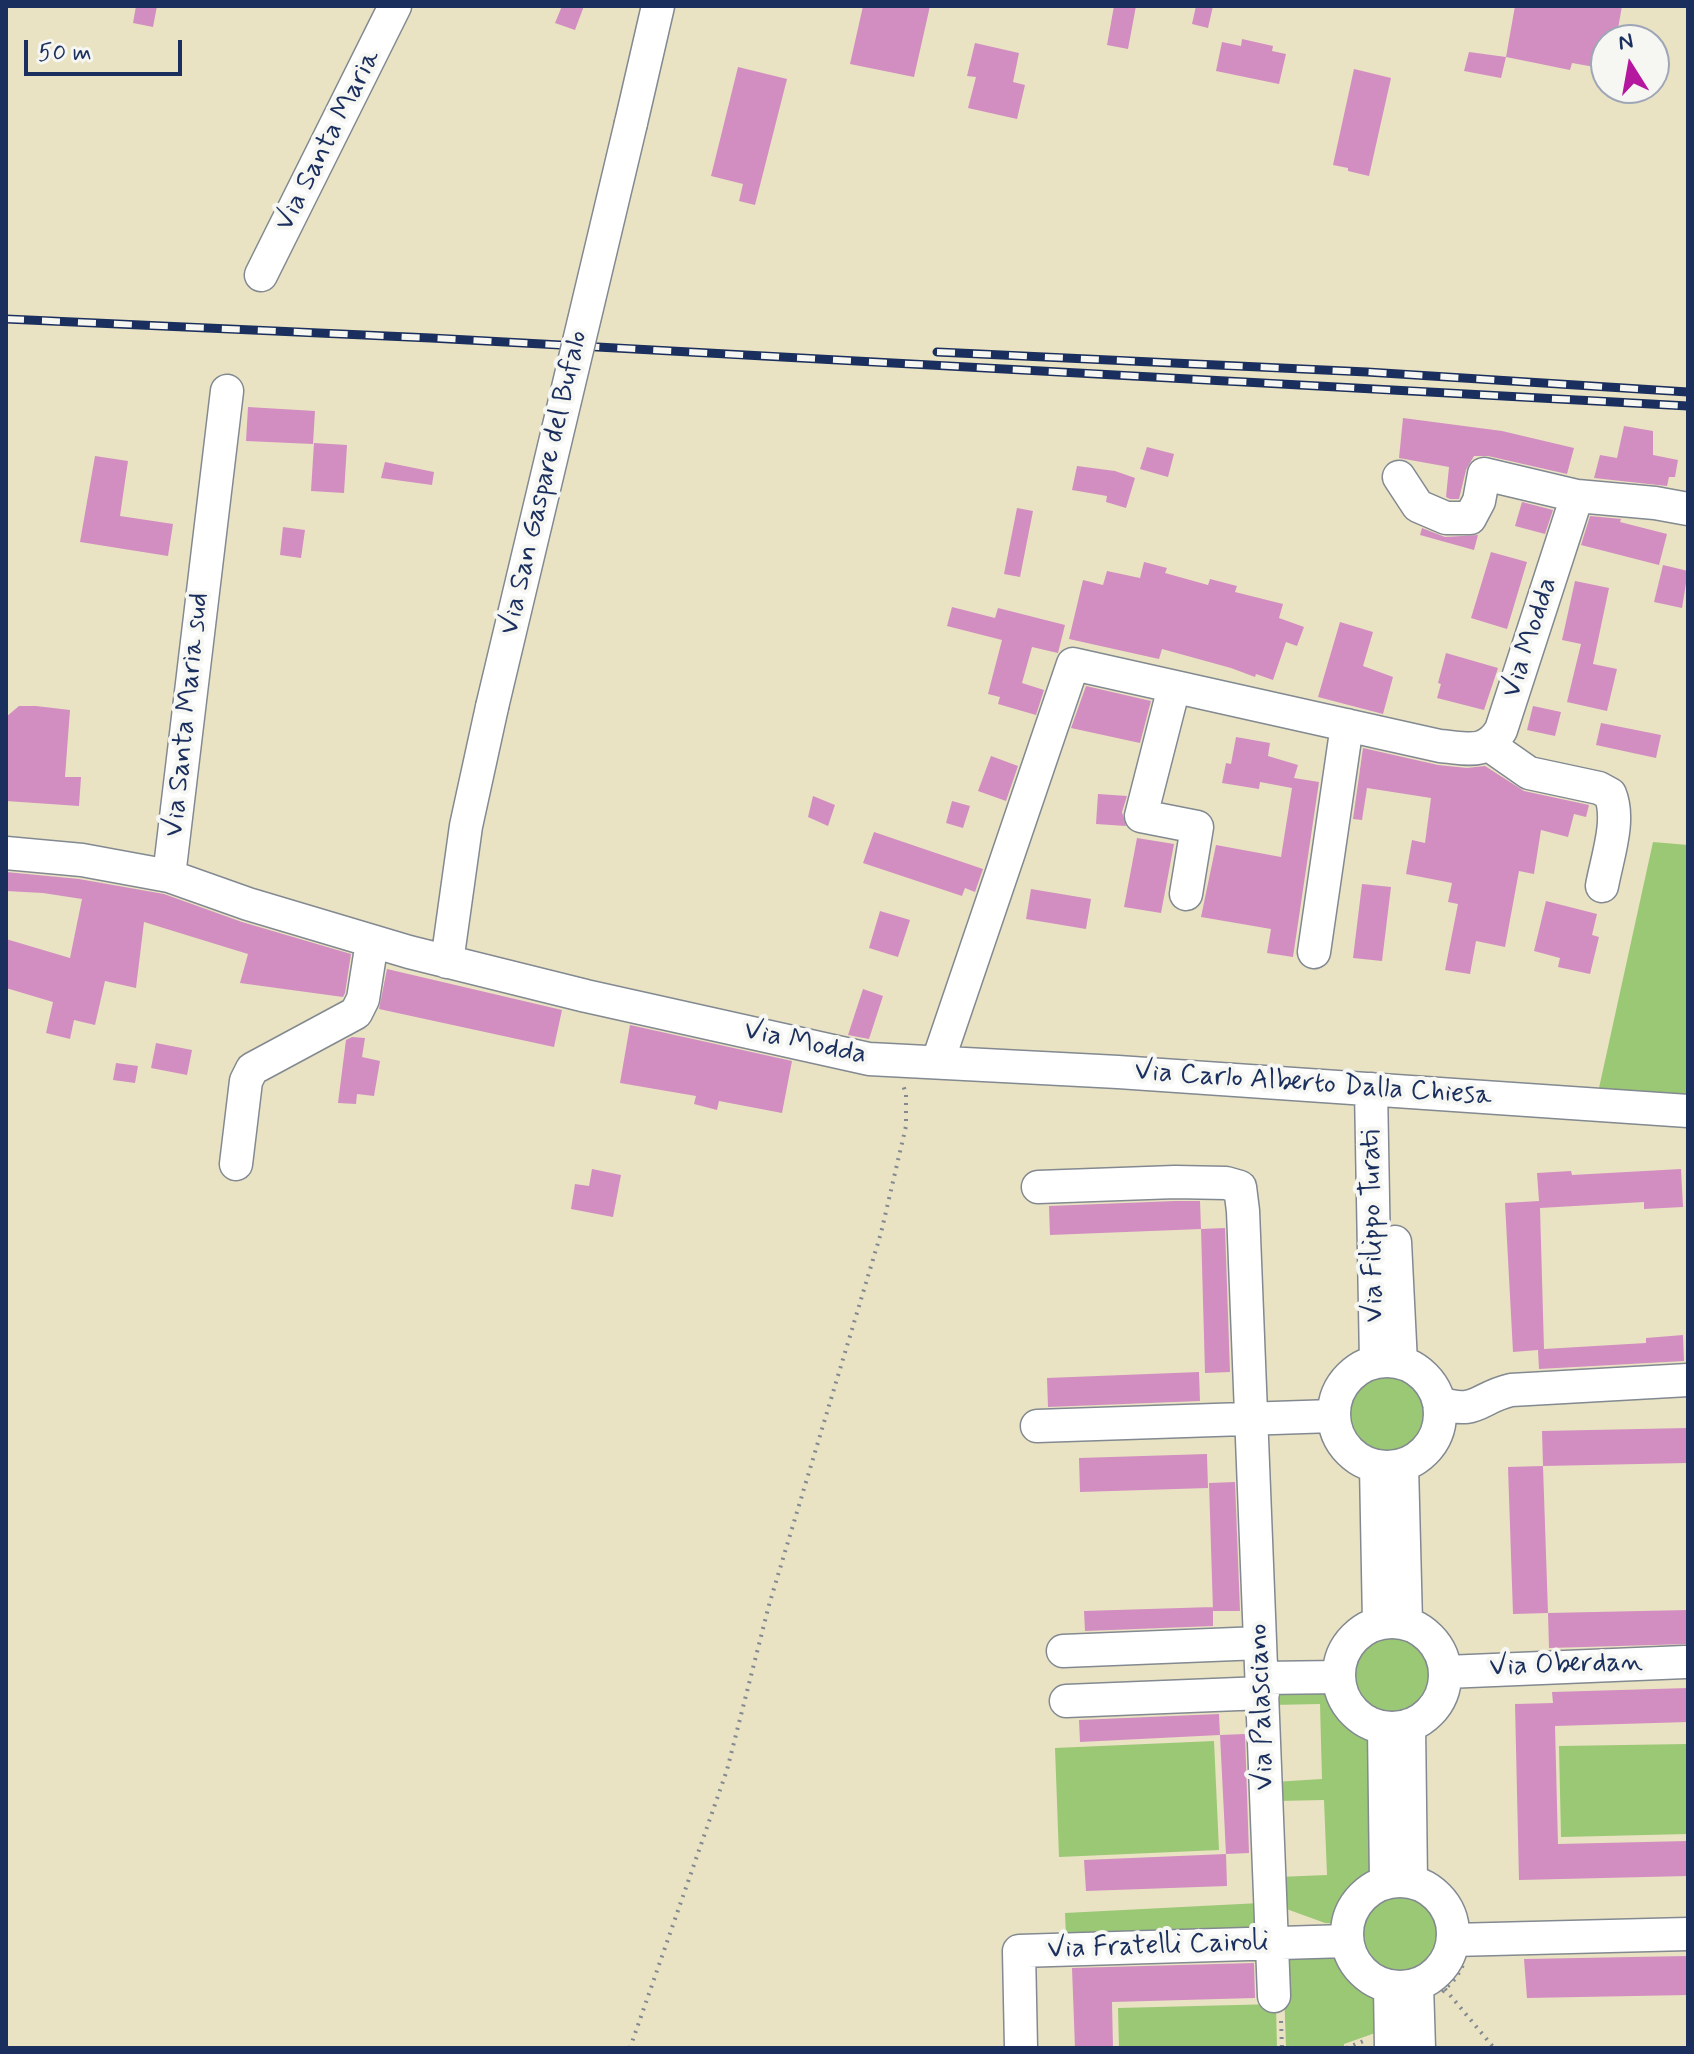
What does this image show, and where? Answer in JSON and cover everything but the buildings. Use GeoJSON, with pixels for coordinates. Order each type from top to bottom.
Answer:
{"type":"FeatureCollection","features":[{"type":"Feature","properties":{"kind":"street","name":"Via Santa Maria"},"geometry":{"type":"LineString","coordinates":[[261,275],[395,6]]}},
{"type":"Feature","properties":{"kind":"street","name":"Via San Gaspare del Bufalo"},"geometry":{"type":"LineString","coordinates":[[447,962],[466,826],[492,707],[658,6]]}},
{"type":"Feature","properties":{"kind":"street","name":"Via Santa Maria sud"},"geometry":{"type":"LineString","coordinates":[[6,853],[82,860],[169,876],[227,391]]}},
{"type":"Feature","properties":{"kind":"street"},"geometry":{"type":"LineString","coordinates":[[1399,477],[1418,506],[1446,518],[1470,518],[1479,501],[1484,474],[1577,496],[1688,509]]}},
{"type":"Feature","properties":{"kind":"street","name":"Via Modda"},"geometry":{"type":"LineString","coordinates":[[1489,745],[1501,730],[1577,496]]}},
{"type":"Feature","properties":{"kind":"street"},"geometry":{"type":"LineString","coordinates":[[938,1061],[1073,664],[1440,746],[1476,749],[1489,745],[1529,773],[1599,788],[1610,794],[1614,803],[1602,886]]}},
{"type":"Feature","properties":{"kind":"street"},"geometry":{"type":"LineString","coordinates":[[1174,687],[1141,816],[1197,827],[1186,894]]}},
{"type":"Feature","properties":{"kind":"street"},"geometry":{"type":"LineString","coordinates":[[1314,952],[1347,725]]}},
{"type":"Feature","properties":{"kind":"street","name":"Via Modda"},"geometry":{"type":"LineString","coordinates":[[169,876],[372,942],[447,962],[840,1053],[895,1062],[938,1061]]}},
{"type":"Feature","properties":{"kind":"street"},"geometry":{"type":"LineString","coordinates":[[236,1164],[246,1081],[252,1069],[356,1013],[363,999],[372,942]]}},
{"type":"Feature","properties":{"kind":"street","name":"Via Carlo Alberto Dalla Chiesa"},"geometry":{"type":"LineString","coordinates":[[938,1061],[1688,1111]]}},
{"type":"Feature","properties":{"kind":"street","name":"Via Filippo Turati"},"geometry":{"type":"LineString","coordinates":[[1379,1090],[1388,1362]]}},
{"type":"Feature","properties":{"kind":"street","name":"Via Palasciano"},"geometry":{"type":"LineString","coordinates":[[1038,1187],[1175,1182],[1226,1183],[1240,1187],[1274,1996]]}},
{"type":"Feature","properties":{"kind":"street","name":"Via Filippo Turati"},"geometry":{"type":"LineString","coordinates":[[1333,1416],[1336,1398],[1344,1382],[1357,1370],[1388,1362],[1425,1377],[1439,1403]]}},
{"type":"Feature","properties":{"kind":"street"},"geometry":{"type":"LineString","coordinates":[[1037,1426],[1333,1416],[1336,1433],[1345,1448],[1359,1460],[1389,1466],[1420,1456],[1433,1441],[1439,1423],[1439,1403],[1468,1408],[1479,1406],[1498,1393],[1511,1390],[1688,1380]]}},
{"type":"Feature","properties":{"kind":"street"},"geometry":{"type":"LineString","coordinates":[[1389,1466],[1392,1623]]}},
{"type":"Feature","properties":{"kind":"street"},"geometry":{"type":"LineString","coordinates":[[1392,1623],[1420,1629],[1432,1639],[1441,1652],[1446,1672],[1443,1692],[1424,1718],[1396,1726],[1367,1721],[1354,1712],[1342,1692],[1339,1677],[1347,1646],[1358,1634],[1392,1623]]}},
{"type":"Feature","properties":{"kind":"street"},"geometry":{"type":"LineString","coordinates":[[1063,1651],[1260,1643]]}},
{"type":"Feature","properties":{"kind":"street","name":"Via Oberdan"},"geometry":{"type":"LineString","coordinates":[[1446,1672],[1685,1662]]}},
{"type":"Feature","properties":{"kind":"street"},"geometry":{"type":"LineString","coordinates":[[1066,1701],[1339,1677]]}},
{"type":"Feature","properties":{"kind":"street"},"geometry":{"type":"LineString","coordinates":[[1396,1726],[1399,1882]]}},
{"type":"Feature","properties":{"kind":"street"},"geometry":{"type":"LineString","coordinates":[[1417,1991],[1374,1981],[1361,1971],[1346,1941],[1347,1923],[1354,1905],[1368,1891],[1399,1882],[1431,1891],[1442,1901],[1462,1940]]}},
{"type":"Feature","properties":{"kind":"street"},"geometry":{"type":"LineString","coordinates":[[1462,1940],[1688,1934]]}},
{"type":"Feature","properties":{"kind":"street"},"geometry":{"type":"LineString","coordinates":[[1391,2048],[1417,1991],[1462,1940]]}},
{"type":"Feature","properties":{"kind":"street","name":"Via Fratelli Cairoli"},"geometry":{"type":"LineString","coordinates":[[1021,2048],[1019,1951],[1346,1941]]}},
{"type":"Feature","properties":{"kind":"street"},"geometry":{"type":"LineString","coordinates":[[1417,1991],[1419,2048]]}},
{"type":"Feature","properties":{"kind":"path"},"geometry":{"type":"LineString","coordinates":[[630,2048],[727,1770],[773,1592],[881,1233],[906,1126],[906,1094],[895,1062]]}},
{"type":"Feature","properties":{"kind":"path"},"geometry":{"type":"LineString","coordinates":[[1462,1940],[1461,1971],[1417,1991],[1494,2048]]}},
{"type":"Feature","properties":{"kind":"green space"},"geometry":{"type":"Polygon","coordinates":[[[1653,842],[1688,845],[1688,1095],[1599,1088],[1653,842]]]}},
{"type":"Feature","properties":{"kind":"green space"},"geometry":{"type":"Polygon","coordinates":[[[1387,1374],[1402,1377],[1415,1386],[1424,1399],[1427,1414],[1424,1429],[1415,1442],[1402,1451],[1387,1454],[1372,1451],[1359,1442],[1350,1429],[1347,1414],[1350,1399],[1359,1386],[1372,1377],[1387,1374]]]}},
{"type":"Feature","properties":{"kind":"green space"},"geometry":{"type":"Polygon","coordinates":[[[1393,1634],[1408,1637],[1421,1646],[1430,1659],[1433,1674],[1430,1689],[1421,1702],[1408,1711],[1393,1714],[1378,1711],[1365,1702],[1356,1689],[1353,1674],[1356,1659],[1365,1646],[1378,1637],[1393,1634]]]}},
{"type":"Feature","properties":{"kind":"green space"},"geometry":{"type":"Polygon","coordinates":[[[1270,1687],[1336,1693],[1346,1712],[1374,1732],[1371,1880],[1352,1898],[1341,1924],[1325,1923],[1281,1907],[1278,1877],[1327,1875],[1324,1800],[1276,1801],[1274,1782],[1322,1779],[1320,1704],[1271,1705],[1270,1687]]]}},
{"type":"Feature","properties":{"kind":"green space"},"geometry":{"type":"Polygon","coordinates":[[[1214,1741],[1219,1850],[1059,1857],[1055,1748],[1214,1741]]]}},
{"type":"Feature","properties":{"kind":"green space"},"geometry":{"type":"Polygon","coordinates":[[[1688,1744],[1688,1834],[1561,1837],[1559,1746],[1688,1744]]]}},
{"type":"Feature","properties":{"kind":"green space"},"geometry":{"type":"Polygon","coordinates":[[[1401,1895],[1416,1898],[1429,1907],[1438,1920],[1441,1935],[1438,1950],[1429,1963],[1416,1972],[1401,1975],[1386,1972],[1373,1963],[1364,1950],[1361,1935],[1364,1920],[1373,1907],[1386,1898],[1401,1895]]]}},
{"type":"Feature","properties":{"kind":"green space"},"geometry":{"type":"Polygon","coordinates":[[[1260,1903],[1261,1931],[1066,1936],[1065,1913],[1260,1903]]]}},
{"type":"Feature","properties":{"kind":"green space"},"geometry":{"type":"Polygon","coordinates":[[[1341,1957],[1351,1975],[1376,1996],[1378,2032],[1344,2044],[1344,2048],[1286,2048],[1283,1958],[1341,1957]]]}},
{"type":"Feature","properties":{"kind":"green space"},"geometry":{"type":"Polygon","coordinates":[[[1276,2004],[1277,2048],[1119,2048],[1118,2008],[1276,2004]]]}},
{"type":"Feature","properties":{"kind":"railway"},"geometry":{"type":"LineString","coordinates":[[6,319],[431,338],[1688,406]]}},
{"type":"Feature","properties":{"kind":"railway"},"geometry":{"type":"LineString","coordinates":[[937,352],[1367,372],[1688,392]]}}]}
